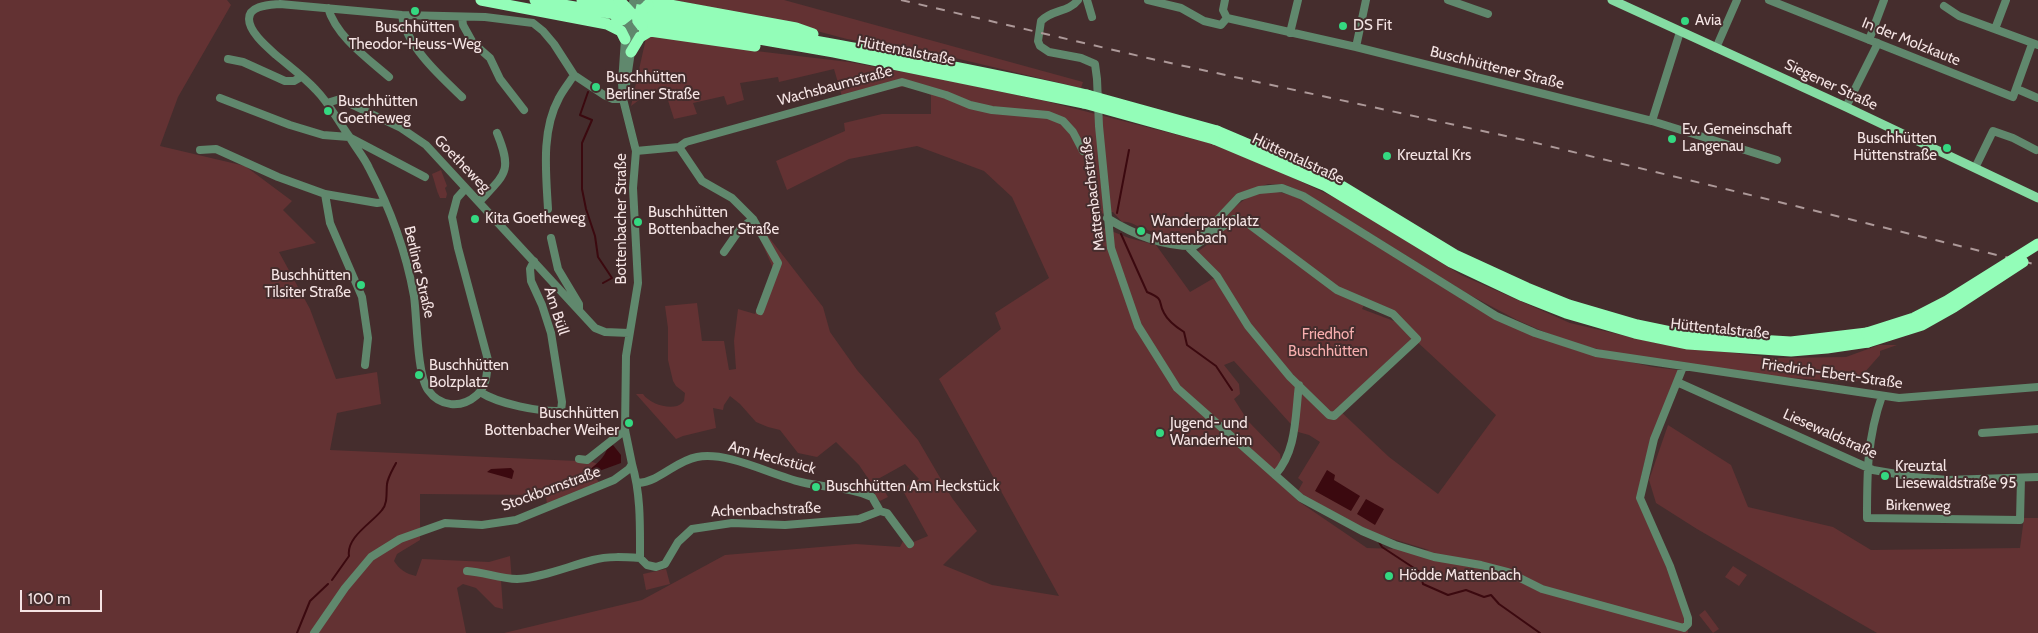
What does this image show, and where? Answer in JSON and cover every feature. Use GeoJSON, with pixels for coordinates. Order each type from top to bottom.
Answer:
{"type":"FeatureCollection","features":[{"type":"Feature","properties":{"kind":"highway"},"geometry":{"type":"LineString","coordinates":[[481,0],[611,23],[637,14],[796,28],[837,48]]}},
{"type":"Feature","properties":{"kind":"highway","name":"Hüttentalstraße"},"geometry":{"type":"LineString","coordinates":[[535,0],[981,71],[1216,135],[1326,186],[1451,262],[1523,296],[1566,313],[1635,333],[1688,344],[1791,351],[1827,348],[1922,325],[1954,307],[2038,253]]}},
{"type":"Feature","properties":{"kind":"highway","name":"Hüttentalstraße"},"geometry":{"type":"LineString","coordinates":[[582,0],[837,48]]}},
{"type":"Feature","properties":{"kind":"highway"},"geometry":{"type":"LineString","coordinates":[[619,0],[637,14],[788,51],[837,48]]}},
{"type":"Feature","properties":{"kind":"highway"},"geometry":{"type":"LineString","coordinates":[[611,23],[621,31],[637,14]]}},
{"type":"Feature","properties":{"kind":"highway"},"geometry":{"type":"LineString","coordinates":[[631,52],[640,38],[637,14]]}},
{"type":"Feature","properties":{"kind":"highway","name":"Hüttentalstraße"},"geometry":{"type":"LineString","coordinates":[[1867,337],[1914,318],[1947,301],[2038,244]]}},
{"type":"Feature","properties":{"kind":"main road","name":"Siegener Straße"},"geometry":{"type":"LineString","coordinates":[[1612,0],[1846,107],[2038,198]]}},
{"type":"Feature","properties":{"kind":"street","name":"Mattenbachstraße"},"geometry":{"type":"LineString","coordinates":[[1078,0],[1071,8],[1053,12],[1041,20],[1038,41],[1040,46],[1049,52],[1081,58],[1095,64],[1111,248],[1138,326],[1177,388],[1301,498],[1362,531],[1395,545],[1434,557],[1508,572],[1542,589],[1684,628],[1688,624],[1688,618],[1670,566],[1640,498],[1654,439],[1677,382]]}},
{"type":"Feature","properties":{"kind":"street"},"geometry":{"type":"LineString","coordinates":[[1087,0],[1092,17]]}},
{"type":"Feature","properties":{"kind":"street"},"geometry":{"type":"LineString","coordinates":[[1148,0],[1181,8],[1204,21],[1221,24],[1227,18],[1223,10],[1226,0]]}},
{"type":"Feature","properties":{"kind":"street"},"geometry":{"type":"LineString","coordinates":[[1290,33],[1298,0]]}},
{"type":"Feature","properties":{"kind":"street"},"geometry":{"type":"LineString","coordinates":[[1356,47],[1366,0]]}},
{"type":"Feature","properties":{"kind":"street"},"geometry":{"type":"LineString","coordinates":[[1448,0],[1488,14]]}},
{"type":"Feature","properties":{"kind":"street"},"geometry":{"type":"LineString","coordinates":[[1716,48],[1737,0]]}},
{"type":"Feature","properties":{"kind":"street","name":"In der Molzkaute"},"geometry":{"type":"LineString","coordinates":[[1769,0],[2014,97],[2017,89],[2038,98]]}},
{"type":"Feature","properties":{"kind":"street"},"geometry":{"type":"LineString","coordinates":[[1846,107],[1873,41],[1884,0]]}},
{"type":"Feature","properties":{"kind":"street"},"geometry":{"type":"LineString","coordinates":[[1995,29],[2006,0]]}},
{"type":"Feature","properties":{"kind":"street","name":"Berliner Straße"},"geometry":{"type":"LineString","coordinates":[[480,392],[464,404],[453,405],[442,402],[426,388],[413,295],[400,239],[369,166],[327,103],[315,89],[256,34],[249,20],[250,15],[255,9],[263,6],[280,4],[402,15],[485,18],[533,23],[549,38],[574,75],[604,95],[613,99],[623,100]]}},
{"type":"Feature","properties":{"kind":"street"},"geometry":{"type":"LineString","coordinates":[[1944,6],[1959,16],[2035,44],[2017,89]]}},
{"type":"Feature","properties":{"kind":"street"},"geometry":{"type":"LineString","coordinates":[[328,8],[331,19],[352,43],[389,77]]}},
{"type":"Feature","properties":{"kind":"street","name":"Bottenbacher Straße"},"geometry":{"type":"LineString","coordinates":[[637,14],[622,83],[623,100],[636,151],[633,188],[638,283],[628,334],[626,356],[625,430],[631,467],[638,483],[640,558]]}},
{"type":"Feature","properties":{"kind":"street"},"geometry":{"type":"LineString","coordinates":[[402,15],[403,22],[414,43],[433,70],[462,97]]}},
{"type":"Feature","properties":{"kind":"street"},"geometry":{"type":"LineString","coordinates":[[462,17],[463,25],[474,42],[490,58],[500,79],[524,110]]}},
{"type":"Feature","properties":{"kind":"street","name":"Buschhüttener Straße"},"geometry":{"type":"LineString","coordinates":[[1227,18],[1356,47],[1652,121],[1777,160]]}},
{"type":"Feature","properties":{"kind":"street"},"geometry":{"type":"LineString","coordinates":[[1652,121],[1680,32]]}},
{"type":"Feature","properties":{"kind":"street","name":"Bottenbacher Straße"},"geometry":{"type":"LineString","coordinates":[[623,100],[631,52]]}},
{"type":"Feature","properties":{"kind":"street"},"geometry":{"type":"LineString","coordinates":[[228,59],[243,62],[285,81],[294,81],[301,77]]}},
{"type":"Feature","properties":{"kind":"street"},"geometry":{"type":"LineString","coordinates":[[548,209],[545,156],[550,126],[558,99],[574,75]]}},
{"type":"Feature","properties":{"kind":"street","name":"Wachsbaumstraße"},"geometry":{"type":"LineString","coordinates":[[636,151],[679,147],[686,142],[902,82],[946,95],[970,105],[992,110],[1022,111],[1048,115],[1063,121],[1073,132],[1083,151]]}},
{"type":"Feature","properties":{"kind":"street"},"geometry":{"type":"LineString","coordinates":[[220,98],[290,125],[323,135],[349,137],[425,177]]}},
{"type":"Feature","properties":{"kind":"street","name":"Goetheweg"},"geometry":{"type":"LineString","coordinates":[[327,103],[340,99],[414,136],[426,145],[534,261]]}},
{"type":"Feature","properties":{"kind":"street"},"geometry":{"type":"LineString","coordinates":[[1975,168],[1993,131],[2013,138],[2036,150]]}},
{"type":"Feature","properties":{"kind":"street"},"geometry":{"type":"LineString","coordinates":[[479,202],[505,171],[506,157],[497,133]]}},
{"type":"Feature","properties":{"kind":"street"},"geometry":{"type":"LineString","coordinates":[[679,147],[702,181],[732,198],[753,219],[778,263],[760,311]]}},
{"type":"Feature","properties":{"kind":"street"},"geometry":{"type":"LineString","coordinates":[[200,150],[216,150],[278,177],[325,194],[377,203],[384,202]]}},
{"type":"Feature","properties":{"kind":"street","name":"Friedrich-Ebert-Straße"},"geometry":{"type":"LineString","coordinates":[[1193,246],[1239,197],[1259,190],[1282,188],[1303,196],[1496,316],[1596,353],[1882,396],[1914,398],[2038,387]]}},
{"type":"Feature","properties":{"kind":"street"},"geometry":{"type":"LineString","coordinates":[[466,189],[457,198],[452,217],[458,248],[488,360],[487,376],[480,392]]}},
{"type":"Feature","properties":{"kind":"street"},"geometry":{"type":"LineString","coordinates":[[325,194],[330,223],[362,297],[368,338],[365,365]]}},
{"type":"Feature","properties":{"kind":"street"},"geometry":{"type":"LineString","coordinates":[[1108,218],[1138,236],[1181,246],[1193,246],[1200,243],[1234,219],[1246,222],[1337,290],[1392,314],[1417,339],[1334,416],[1329,415],[1298,385],[1248,326],[1217,276],[1190,249],[1193,246]]}},
{"type":"Feature","properties":{"kind":"street"},"geometry":{"type":"LineString","coordinates":[[724,252],[740,229],[753,219]]}},
{"type":"Feature","properties":{"kind":"street"},"geometry":{"type":"LineString","coordinates":[[550,238],[558,269],[579,304],[580,311]]}},
{"type":"Feature","properties":{"kind":"street","name":"Am Büll"},"geometry":{"type":"LineString","coordinates":[[480,392],[490,398],[530,408],[561,411],[562,402],[551,334],[542,305],[531,280],[530,269],[534,261],[595,328],[605,332],[628,334]]}},
{"type":"Feature","properties":{"kind":"street"},"geometry":{"type":"LineString","coordinates":[[1677,382],[1683,367]]}},
{"type":"Feature","properties":{"kind":"street","name":"Liesewaldstraße"},"geometry":{"type":"LineString","coordinates":[[1677,382],[1777,425],[1867,467],[1914,477],[1947,480],[2038,477]]}},
{"type":"Feature","properties":{"kind":"street"},"geometry":{"type":"LineString","coordinates":[[1275,475],[1283,466],[1290,452],[1298,385]]}},
{"type":"Feature","properties":{"kind":"street","name":"Birkenweg"},"geometry":{"type":"LineString","coordinates":[[1882,396],[1872,429],[1867,467],[1867,518],[2020,520],[2020,478]]}},
{"type":"Feature","properties":{"kind":"street"},"geometry":{"type":"LineString","coordinates":[[1982,433],[2038,429]]}},
{"type":"Feature","properties":{"kind":"street"},"geometry":{"type":"LineString","coordinates":[[579,459],[587,460],[625,430]]}},
{"type":"Feature","properties":{"kind":"street","name":"Am Heckstück"},"geometry":{"type":"LineString","coordinates":[[638,483],[650,482],[685,461],[710,455],[759,467],[800,482],[863,493],[872,497],[880,510],[887,513],[910,544]]}},
{"type":"Feature","properties":{"kind":"street","name":"Stockbornstraße"},"geometry":{"type":"LineString","coordinates":[[314,633],[345,588],[371,557],[400,539],[445,523],[482,525],[516,520],[614,480],[631,467]]}},
{"type":"Feature","properties":{"kind":"street","name":"Achenbachstraße"},"geometry":{"type":"LineString","coordinates":[[467,571],[518,579],[558,571],[595,560],[623,557],[640,558],[647,565],[656,567],[665,564],[678,542],[692,529],[732,523],[785,525],[859,519],[880,510]]}},
{"type":"Feature","properties":{"kind":"green space"},"geometry":{"type":"Polygon","coordinates":[[[0,0],[227,0],[231,5],[178,97],[160,146],[245,166],[292,201],[283,210],[316,243],[279,252],[310,309],[336,379],[377,372],[381,404],[337,413],[330,450],[587,460],[598,464],[589,470],[599,482],[547,506],[546,495],[420,494],[420,540],[397,554],[394,561],[396,564],[406,572],[416,576],[422,559],[489,562],[510,556],[512,582],[501,580],[503,609],[495,607],[476,588],[463,584],[457,588],[466,633],[0,633],[0,0]]]}},
{"type":"Feature","properties":{"kind":"green space"},"geometry":{"type":"Polygon","coordinates":[[[674,0],[784,0],[1083,82],[1081,88],[955,58],[847,39],[775,20],[674,0]]]}},
{"type":"Feature","properties":{"kind":"green space","name":"Friedhof Buschhütten"},"geometry":{"type":"Polygon","coordinates":[[[657,35],[756,51],[849,62],[941,79],[1045,101],[1209,143],[1274,169],[1342,201],[1461,275],[1570,323],[1660,344],[1775,358],[1846,357],[1879,345],[1897,345],[1880,351],[1880,355],[1856,382],[1745,375],[1630,357],[1565,341],[1517,320],[1468,294],[1307,194],[1286,185],[1268,184],[1241,193],[1202,233],[1196,236],[1165,235],[1144,229],[1122,222],[1113,212],[1093,215],[1096,225],[1129,238],[1156,245],[1190,292],[1214,278],[1197,252],[1221,235],[1215,227],[1236,206],[1255,194],[1276,192],[1290,195],[1306,201],[1477,309],[1514,327],[1575,350],[1653,367],[1678,370],[1648,450],[1643,467],[1638,500],[1650,515],[1687,617],[1688,633],[504,633],[642,600],[725,555],[856,544],[900,547],[903,541],[911,543],[928,536],[902,489],[919,479],[905,464],[878,479],[888,497],[880,501],[874,496],[876,490],[859,465],[836,442],[817,457],[798,453],[780,430],[756,422],[730,396],[723,410],[713,408],[716,428],[676,439],[636,394],[643,394],[653,403],[668,407],[680,405],[684,401],[685,393],[673,381],[668,360],[668,328],[665,306],[697,303],[702,341],[724,341],[729,370],[736,369],[734,341],[738,309],[755,314],[773,268],[747,209],[823,307],[830,332],[857,370],[918,440],[952,498],[977,531],[943,565],[992,585],[1059,596],[939,379],[1001,329],[995,313],[1049,278],[1012,197],[984,171],[917,146],[849,159],[787,190],[776,161],[845,131],[844,123],[882,114],[931,114],[931,95],[909,85],[843,100],[834,69],[779,82],[778,77],[740,83],[744,100],[727,105],[724,96],[693,103],[697,114],[674,119],[664,88],[642,95],[631,106],[646,38],[657,35]],[[1367,299],[1362,309],[1394,321],[1394,320],[1367,299]],[[1413,338],[1338,409],[1389,457],[1438,494],[1496,415],[1413,338]],[[1234,361],[1224,365],[1239,384],[1240,394],[1234,399],[1248,421],[1280,454],[1282,466],[1271,475],[1298,501],[1367,548],[1429,550],[1373,533],[1298,491],[1303,482],[1298,478],[1320,442],[1309,435],[1298,432],[1234,361]]]}},
{"type":"Feature","properties":{"kind":"green space"},"geometry":{"type":"Polygon","coordinates":[[[441,170],[447,186],[445,188],[446,198],[440,198],[432,174],[441,170]]]}},
{"type":"Feature","properties":{"kind":"green space"},"geometry":{"type":"Polygon","coordinates":[[[1668,425],[1731,465],[1748,507],[1833,527],[1871,550],[2020,548],[2024,518],[2038,518],[2038,633],[1877,633],[1697,529],[1656,503],[1649,480],[1668,425]]]}},
{"type":"Feature","properties":{"kind":"green space"},"geometry":{"type":"Polygon","coordinates":[[[1733,566],[1747,575],[1739,586],[1725,577],[1733,566]]]}},
{"type":"Feature","properties":{"kind":"green space"},"geometry":{"type":"Polygon","coordinates":[[[666,569],[670,584],[646,590],[643,574],[666,569]]]}},
{"type":"Feature","properties":{"kind":"green space"},"geometry":{"type":"Polygon","coordinates":[[[1705,610],[1719,629],[1713,633],[1699,615],[1705,610]]]}},
{"type":"Feature","properties":{"kind":"shaded area"},"geometry":{"type":"Polygon","coordinates":[[[613,445],[621,455],[621,463],[591,474],[589,470],[605,454],[608,447],[613,445]]]}},
{"type":"Feature","properties":{"kind":"shaded area"},"geometry":{"type":"Polygon","coordinates":[[[511,468],[514,471],[512,479],[487,472],[491,469],[511,468]]]}},
{"type":"Feature","properties":{"kind":"shaded area"},"geometry":{"type":"Polygon","coordinates":[[[1327,470],[1335,475],[1334,480],[1360,496],[1351,511],[1315,491],[1327,470]]]}},
{"type":"Feature","properties":{"kind":"shaded area"},"geometry":{"type":"Polygon","coordinates":[[[1366,499],[1384,509],[1375,525],[1357,514],[1366,499]]]}},
{"type":"Feature","properties":{"kind":"waterway"},"geometry":{"type":"LineString","coordinates":[[588,92],[580,115],[592,120],[582,143],[582,189],[595,236],[598,257],[612,278],[603,283]]}},
{"type":"Feature","properties":{"kind":"waterway"},"geometry":{"type":"LineString","coordinates":[[1117,213],[1129,150]]}},
{"type":"Feature","properties":{"kind":"waterway"},"geometry":{"type":"LineString","coordinates":[[1121,234],[1147,292],[1159,299],[1168,319],[1184,332],[1187,345],[1216,366],[1232,390]]}},
{"type":"Feature","properties":{"kind":"waterway"},"geometry":{"type":"LineString","coordinates":[[332,580],[349,556],[349,549],[355,537],[384,507],[388,481],[396,463]]}},
{"type":"Feature","properties":{"kind":"waterway"},"geometry":{"type":"LineString","coordinates":[[1379,542],[1382,547],[1420,572],[1423,584],[1448,595],[1466,590],[1484,597],[1491,595],[1499,604],[1540,633]]}},
{"type":"Feature","properties":{"kind":"waterway"},"geometry":{"type":"LineString","coordinates":[[297,633],[310,601],[328,584]]}},
{"type":"Feature","properties":{"kind":"railway"},"geometry":{"type":"LineString","coordinates":[[901,0],[1152,59],[1524,140],[2038,265]]}},
{"type":"Feature","properties":{"kind":"place","name":"Buschhütten Theodor-Heuss-Weg"},"geometry":{"type":"Point","coordinates":[415,11]}},
{"type":"Feature","properties":{"kind":"place","name":"Avia"},"geometry":{"type":"Point","coordinates":[1685,21]}},
{"type":"Feature","properties":{"kind":"place","name":"DS Fit"},"geometry":{"type":"Point","coordinates":[1343,26]}},
{"type":"Feature","properties":{"kind":"place","name":"Buschhütten Berliner Straße"},"geometry":{"type":"Point","coordinates":[596,87]}},
{"type":"Feature","properties":{"kind":"place","name":"Buschhütten Goetheweg"},"geometry":{"type":"Point","coordinates":[328,111]}},
{"type":"Feature","properties":{"kind":"place","name":"Ev. Gemeinschaft Langenau"},"geometry":{"type":"Point","coordinates":[1672,139]}},
{"type":"Feature","properties":{"kind":"place","name":"Buschhütten Hüttenstraße"},"geometry":{"type":"Point","coordinates":[1947,148]}},
{"type":"Feature","properties":{"kind":"place","name":"Kreuztal Krs"},"geometry":{"type":"Point","coordinates":[1387,156]}},
{"type":"Feature","properties":{"kind":"place","name":"Kita Goetheweg"},"geometry":{"type":"Point","coordinates":[475,219]}},
{"type":"Feature","properties":{"kind":"place","name":"Buschhütten Bottenbacher Straße"},"geometry":{"type":"Point","coordinates":[638,222]}},
{"type":"Feature","properties":{"kind":"place","name":"Wanderparkplatz Mattenbach"},"geometry":{"type":"Point","coordinates":[1141,231]}},
{"type":"Feature","properties":{"kind":"place","name":"Buschhütten Tilsiter Straße"},"geometry":{"type":"Point","coordinates":[361,285]}},
{"type":"Feature","properties":{"kind":"place","name":"Buschhütten Bolzplatz"},"geometry":{"type":"Point","coordinates":[419,375]}},
{"type":"Feature","properties":{"kind":"place","name":"Buschhütten Bottenbacher Weiher"},"geometry":{"type":"Point","coordinates":[629,423]}},
{"type":"Feature","properties":{"kind":"place","name":"Jugend- und Wanderheim"},"geometry":{"type":"Point","coordinates":[1160,433]}},
{"type":"Feature","properties":{"kind":"place","name":"Kreuztal Liesewaldstraße 95"},"geometry":{"type":"Point","coordinates":[1885,476]}},
{"type":"Feature","properties":{"kind":"place","name":"Buschhütten Am Heckstück"},"geometry":{"type":"Point","coordinates":[816,487]}},
{"type":"Feature","properties":{"kind":"place","name":"Hödde Mattenbach"},"geometry":{"type":"Point","coordinates":[1389,576]}}]}
